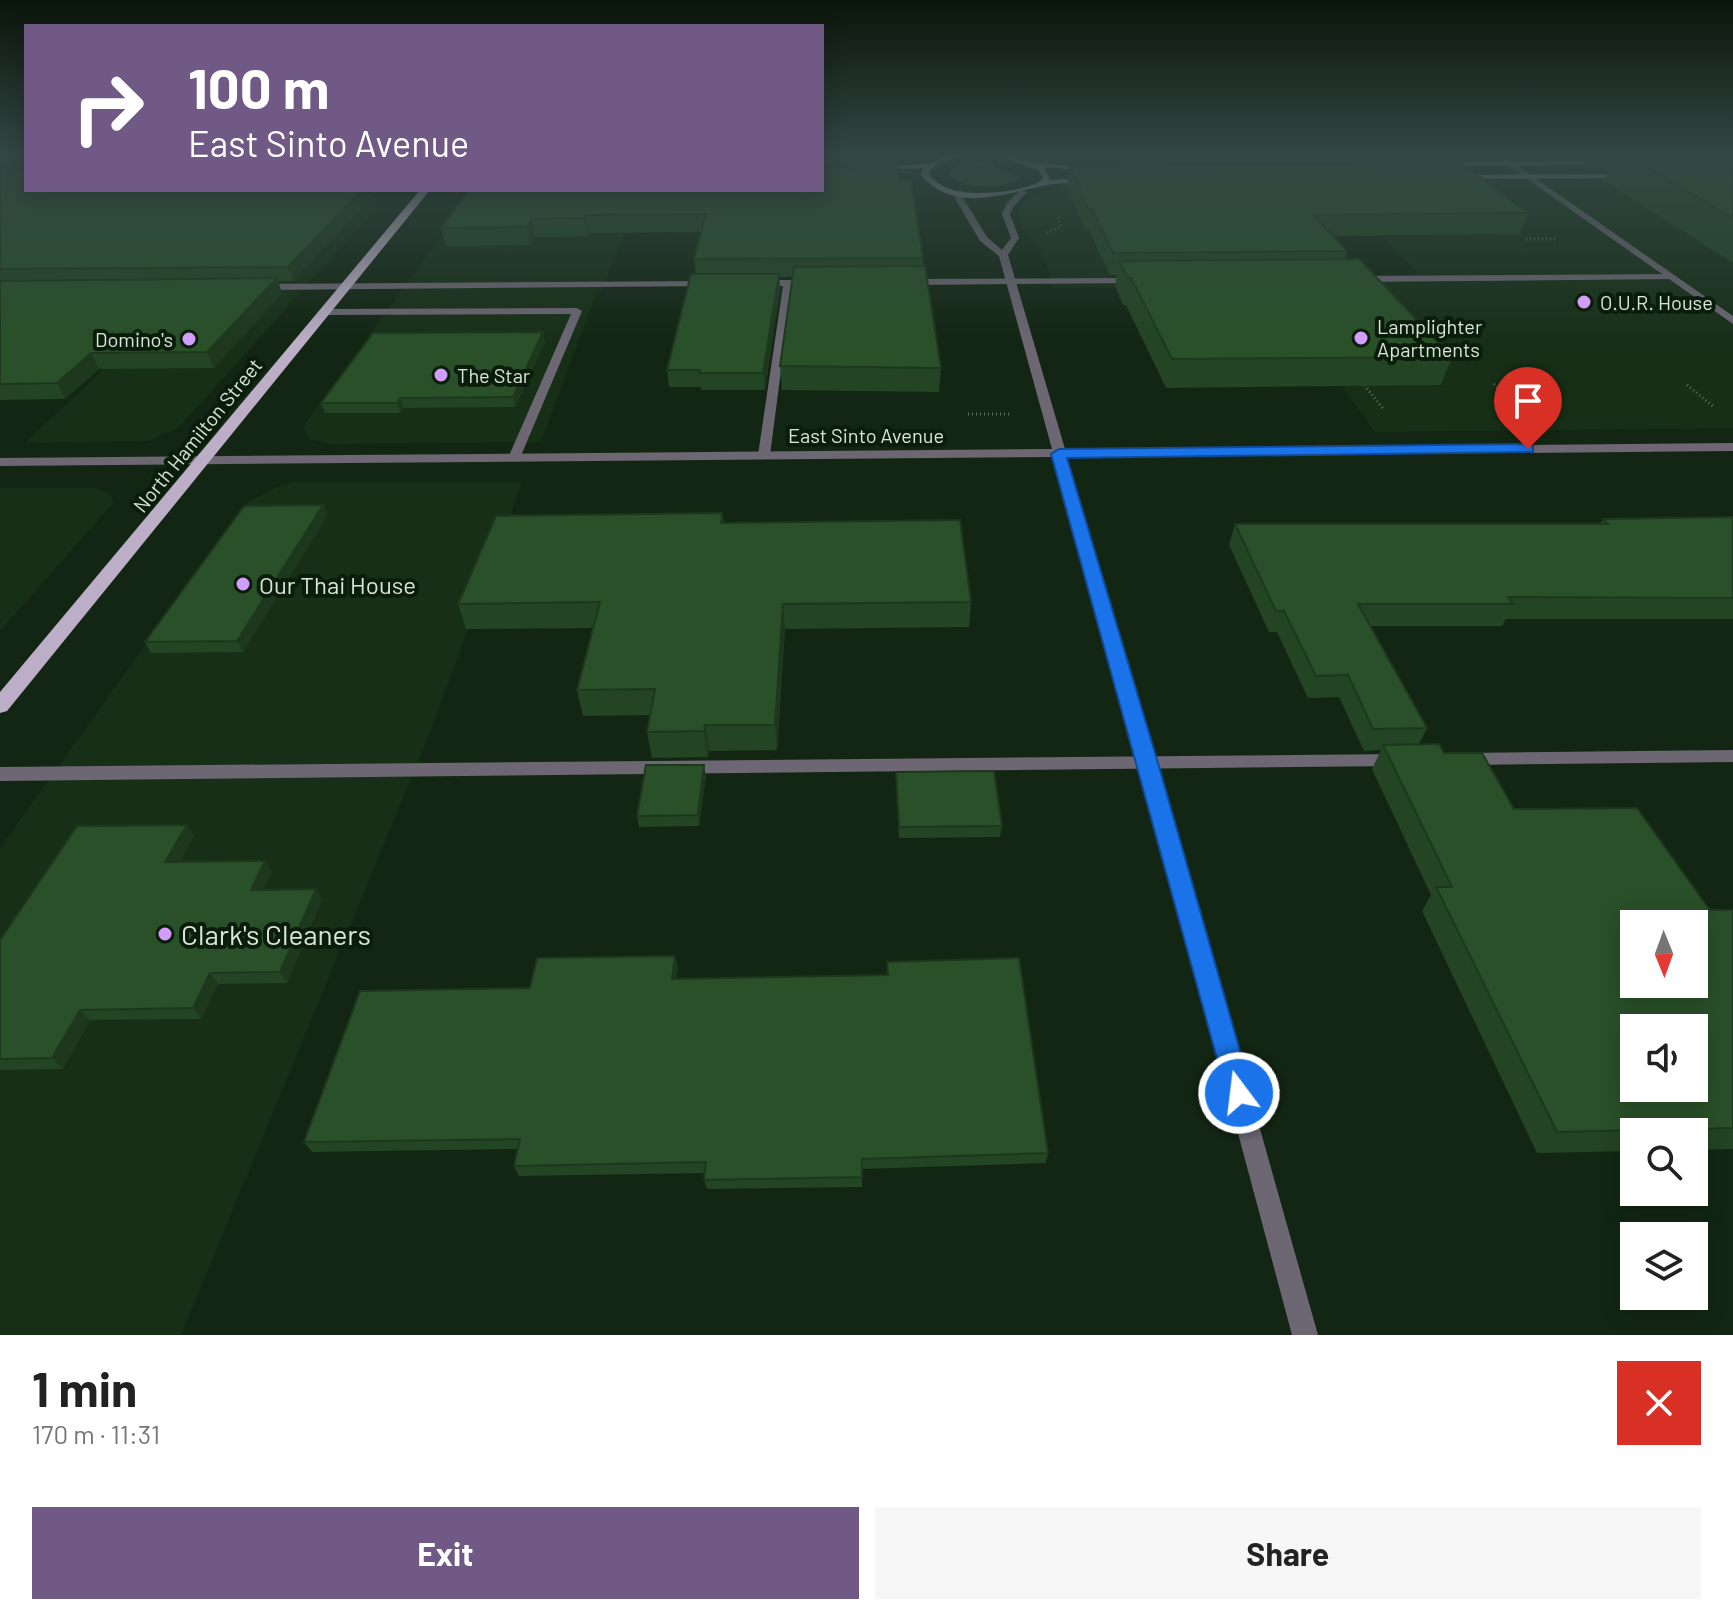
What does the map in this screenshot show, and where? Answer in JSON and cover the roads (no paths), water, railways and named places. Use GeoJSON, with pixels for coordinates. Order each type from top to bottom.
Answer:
{"type":"FeatureCollection","features":[{"type":"Feature","properties":{"kind":"main road","name":"North Hamilton Street"},"geometry":{"type":"LineString","coordinates":[[0,706],[402,217]]}},
{"type":"Feature","properties":{"kind":"street"},"geometry":{"type":"LineString","coordinates":[[970,217],[983,239],[1003,255],[1011,281],[1148,763],[1305,1335]]}},
{"type":"Feature","properties":{"kind":"street"},"geometry":{"type":"LineString","coordinates":[[1003,255],[1015,238],[1007,217]]}},
{"type":"Feature","properties":{"kind":"street"},"geometry":{"type":"LineString","coordinates":[[1585,217],[1733,321]]}},
{"type":"Feature","properties":{"kind":"street"},"geometry":{"type":"LineString","coordinates":[[1348,279],[1670,277]]}},
{"type":"Feature","properties":{"kind":"street"},"geometry":{"type":"LineString","coordinates":[[898,282],[1149,280]]}},
{"type":"Feature","properties":{"kind":"street"},"geometry":{"type":"LineString","coordinates":[[743,283],[819,283]]}},
{"type":"Feature","properties":{"kind":"street"},"geometry":{"type":"LineString","coordinates":[[764,455],[788,283]]}},
{"type":"Feature","properties":{"kind":"street"},"geometry":{"type":"LineString","coordinates":[[252,288],[728,284]]}},
{"type":"Feature","properties":{"kind":"street"},"geometry":{"type":"LineString","coordinates":[[324,312],[577,311],[514,458]]}},
{"type":"Feature","properties":{"kind":"street","name":"East Sinto Avenue"},"geometry":{"type":"LineString","coordinates":[[0,462],[1733,447]]}},
{"type":"Feature","properties":{"kind":"street"},"geometry":{"type":"LineString","coordinates":[[1448,759],[1733,756]]}},
{"type":"Feature","properties":{"kind":"street"},"geometry":{"type":"LineString","coordinates":[[0,774],[1417,760]]}},
{"type":"Feature","properties":{"kind":"place","name":"O.U.R. House"},"geometry":{"type":"Point","coordinates":[1584,302]}},
{"type":"Feature","properties":{"kind":"place","name":"Lamplighter Apartments"},"geometry":{"type":"Point","coordinates":[1361,338]}},
{"type":"Feature","properties":{"kind":"place","name":"Domino's"},"geometry":{"type":"Point","coordinates":[189,339]}},
{"type":"Feature","properties":{"kind":"place","name":"The Star"},"geometry":{"type":"Point","coordinates":[441,375]}},
{"type":"Feature","properties":{"kind":"place","name":"Our Thai House"},"geometry":{"type":"Point","coordinates":[243,584]}},
{"type":"Feature","properties":{"kind":"place","name":"Clark's Cleaners"},"geometry":{"type":"Point","coordinates":[165,934]}}]}
